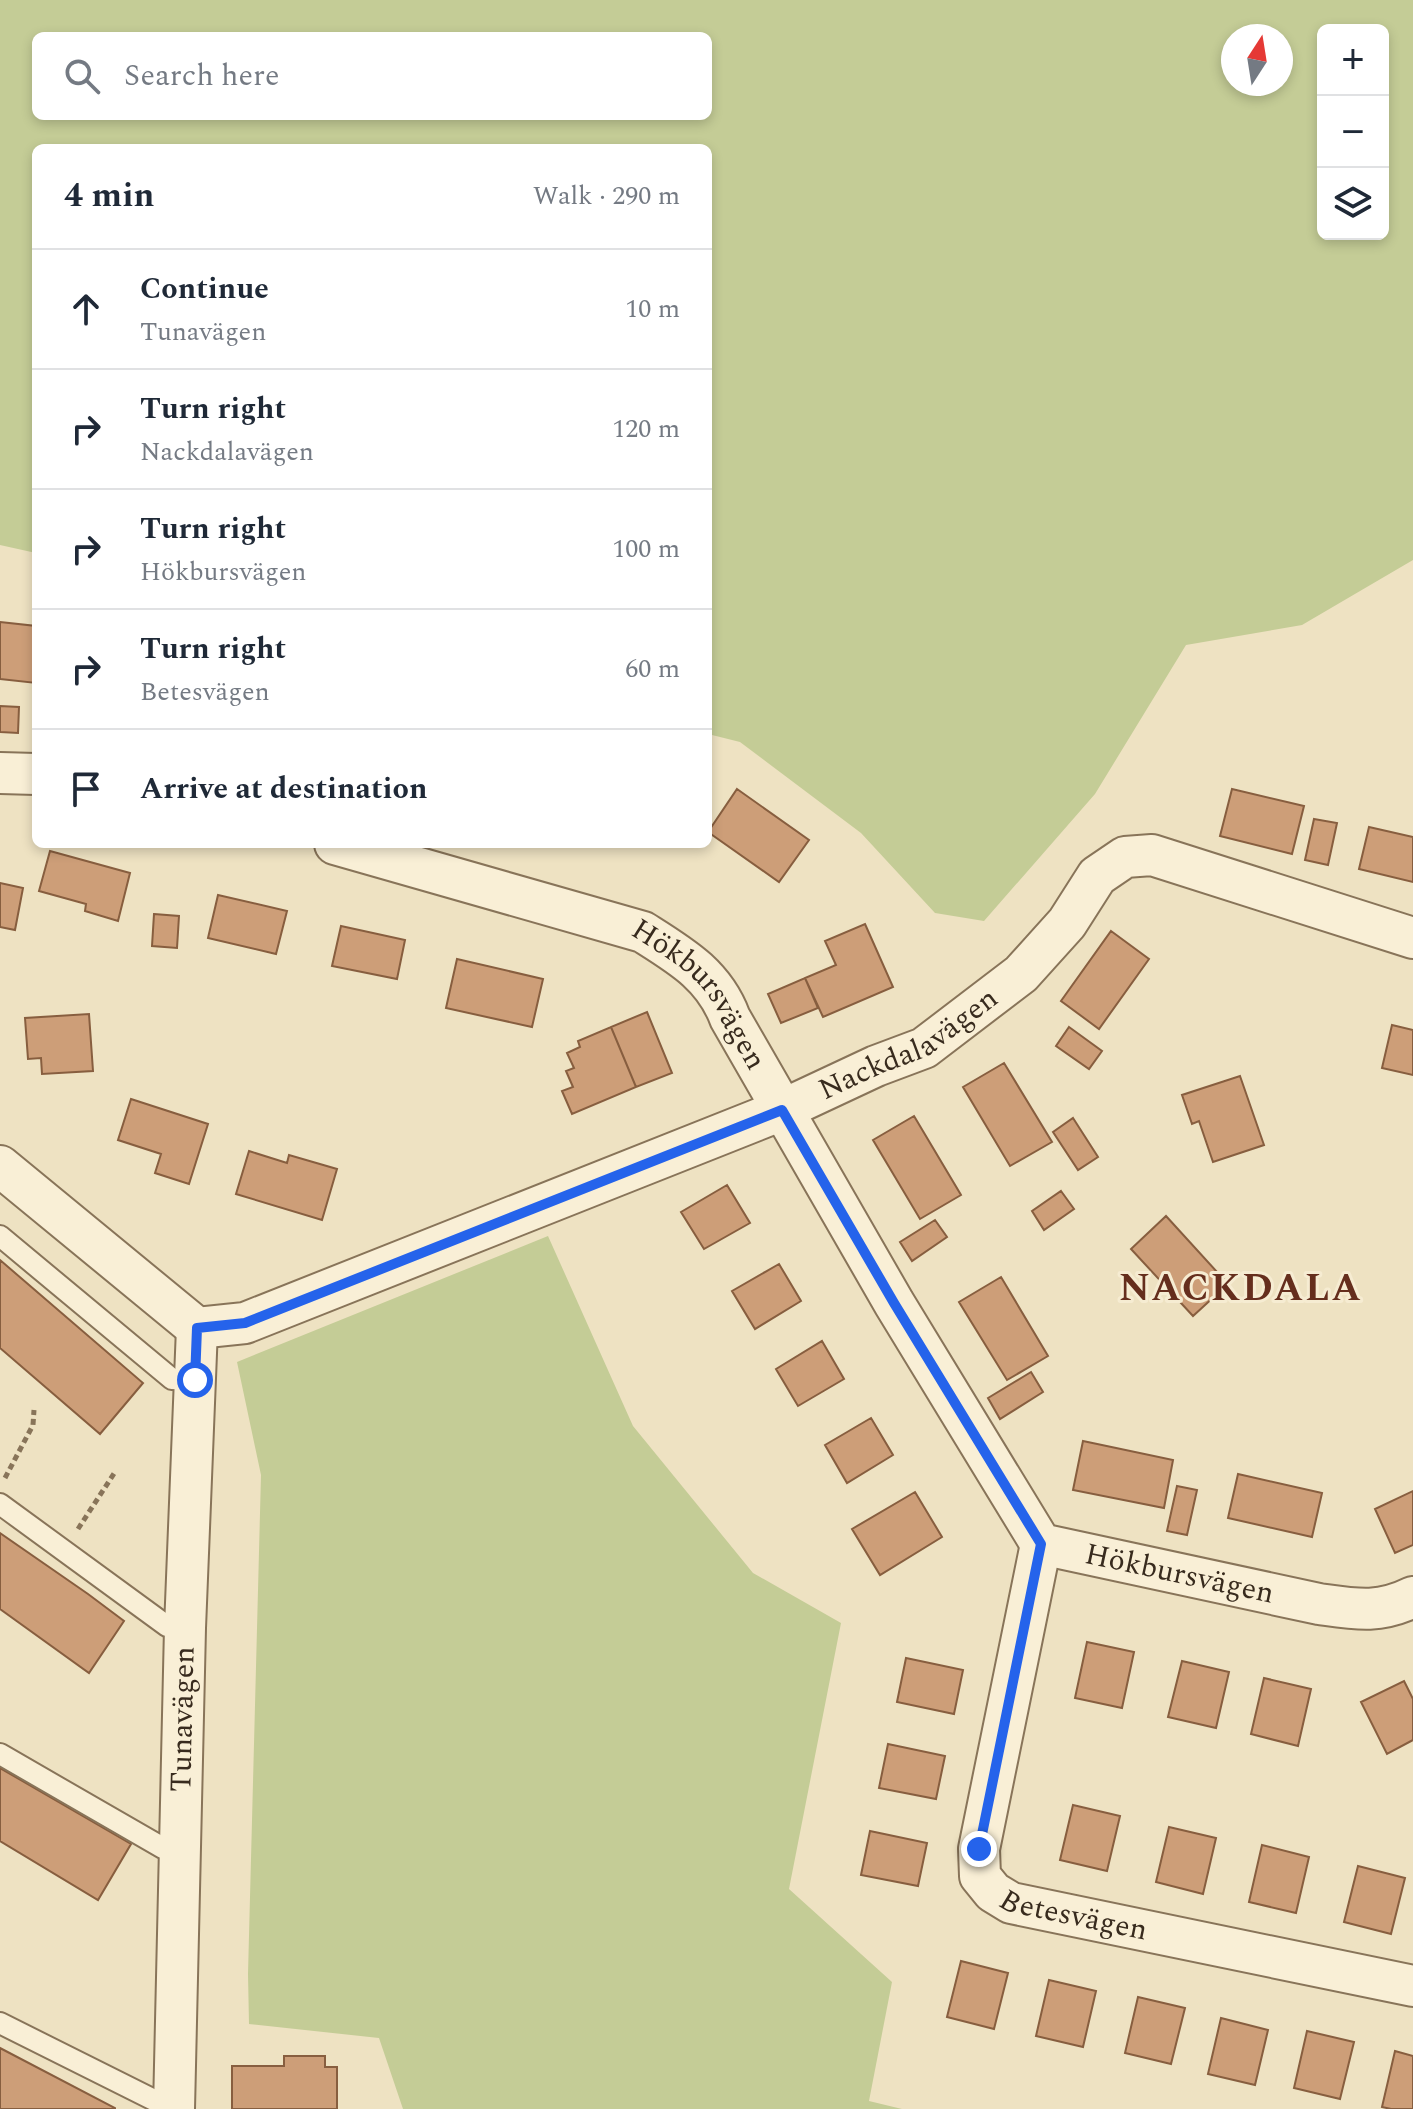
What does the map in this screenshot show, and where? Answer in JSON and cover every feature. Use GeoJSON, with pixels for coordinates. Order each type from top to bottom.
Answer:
{"type":"FeatureCollection","features":[{"type":"Feature","properties":{"kind":"street"},"geometry":{"type":"LineString","coordinates":[[0,773],[32,774]]}},
{"type":"Feature","properties":{"kind":"street","name":"Hökbursvägen"},"geometry":{"type":"LineString","coordinates":[[349,848],[643,932],[701,973],[723,998],[730,1018],[894,1303],[1041,1544],[1358,1610],[1395,1606],[1413,1597]]}},
{"type":"Feature","properties":{"kind":"street","name":"Nackdalavägen"},"geometry":{"type":"LineString","coordinates":[[197,1328],[245,1323],[782,1110],[876,1066],[924,1048],[1021,974],[1067,923],[1097,876],[1125,857],[1152,855],[1413,938]]}},
{"type":"Feature","properties":{"kind":"street"},"geometry":{"type":"LineString","coordinates":[[0,1166],[197,1328]]}},
{"type":"Feature","properties":{"kind":"street","name":"Tunavägen"},"geometry":{"type":"LineString","coordinates":[[174,2106],[185,1628],[197,1328]]}},
{"type":"Feature","properties":{"kind":"street","name":"Betesvägen"},"geometry":{"type":"LineString","coordinates":[[1041,1544],[979,1849],[980,1876],[993,1892],[1011,1903],[1413,1986]]}},
{"type":"Feature","properties":{"kind":"lane"},"geometry":{"type":"LineString","coordinates":[[0,1236],[172,1379],[195,1380]]}},
{"type":"Feature","properties":{"kind":"lane"},"geometry":{"type":"LineString","coordinates":[[0,1504],[167,1626],[185,1628]]}},
{"type":"Feature","properties":{"kind":"lane"},"geometry":{"type":"LineString","coordinates":[[0,1754],[163,1848],[180,1848]]}},
{"type":"Feature","properties":{"kind":"lane"},"geometry":{"type":"LineString","coordinates":[[0,2023],[154,2100],[174,2106]]}},
{"type":"Feature","properties":{"kind":"path"},"geometry":{"type":"LineString","coordinates":[[0,1488],[33,1425],[34,1410]]}},
{"type":"Feature","properties":{"kind":"path"},"geometry":{"type":"LineString","coordinates":[[64,1551],[115,1472]]}},
{"type":"Feature","properties":{"kind":"green space"},"geometry":{"type":"Polygon","coordinates":[[[0,0],[1413,0],[1413,560],[1302,625],[1186,645],[1095,794],[984,921],[935,913],[861,833],[740,742],[712,735],[712,144],[32,144],[32,552],[0,545],[0,0]]]}},
{"type":"Feature","properties":{"kind":"green space"},"geometry":{"type":"Polygon","coordinates":[[[548,1236],[633,1426],[753,1573],[841,1623],[789,1889],[892,1982],[869,2101],[902,2109],[403,2109],[379,2038],[249,2024],[261,1475],[237,1362],[548,1236]]]}},
{"type":"Feature","properties":{"kind":"building"},"geometry":{"type":"Polygon","coordinates":[[[0,622],[32,626],[32,683],[0,679],[0,622]]]}},
{"type":"Feature","properties":{"kind":"building"},"geometry":{"type":"Polygon","coordinates":[[[0,706],[19,707],[18,733],[0,732],[0,706]]]}},
{"type":"Feature","properties":{"kind":"building"},"geometry":{"type":"Polygon","coordinates":[[[737,789],[809,840],[779,882],[712,835],[712,826],[737,789]]]}},
{"type":"Feature","properties":{"kind":"building"},"geometry":{"type":"Polygon","coordinates":[[[1232,789],[1304,806],[1292,854],[1220,836],[1232,789]]]}},
{"type":"Feature","properties":{"kind":"building"},"geometry":{"type":"Polygon","coordinates":[[[1314,819],[1337,823],[1328,865],[1305,860],[1314,819]]]}},
{"type":"Feature","properties":{"kind":"building"},"geometry":{"type":"Polygon","coordinates":[[[1369,827],[1413,837],[1413,882],[1359,869],[1369,827]]]}},
{"type":"Feature","properties":{"kind":"building"},"geometry":{"type":"Polygon","coordinates":[[[50,851],[130,873],[118,921],[85,911],[86,904],[39,891],[50,851]]]}},
{"type":"Feature","properties":{"kind":"building"},"geometry":{"type":"Polygon","coordinates":[[[0,883],[23,888],[15,930],[0,927],[0,883]]]}},
{"type":"Feature","properties":{"kind":"building"},"geometry":{"type":"Polygon","coordinates":[[[218,895],[287,911],[276,954],[208,938],[218,895]]]}},
{"type":"Feature","properties":{"kind":"building"},"geometry":{"type":"Polygon","coordinates":[[[154,914],[179,916],[177,948],[152,946],[154,914]]]}},
{"type":"Feature","properties":{"kind":"building"},"geometry":{"type":"Polygon","coordinates":[[[865,924],[893,987],[823,1017],[805,978],[836,965],[825,941],[865,924]]]}},
{"type":"Feature","properties":{"kind":"building"},"geometry":{"type":"Polygon","coordinates":[[[341,926],[405,940],[397,979],[332,966],[341,926]]]}},
{"type":"Feature","properties":{"kind":"building"},"geometry":{"type":"Polygon","coordinates":[[[1111,931],[1149,959],[1099,1029],[1061,1001],[1111,931]]]}},
{"type":"Feature","properties":{"kind":"building"},"geometry":{"type":"Polygon","coordinates":[[[457,959],[543,979],[532,1027],[446,1008],[457,959]]]}},
{"type":"Feature","properties":{"kind":"building"},"geometry":{"type":"Polygon","coordinates":[[[805,978],[818,1008],[781,1023],[768,994],[805,978]]]}},
{"type":"Feature","properties":{"kind":"building"},"geometry":{"type":"Polygon","coordinates":[[[647,1012],[672,1073],[636,1087],[611,1027],[647,1012]]]}},
{"type":"Feature","properties":{"kind":"building"},"geometry":{"type":"Polygon","coordinates":[[[89,1014],[93,1071],[42,1074],[41,1058],[28,1059],[25,1018],[89,1014]]]}},
{"type":"Feature","properties":{"kind":"building"},"geometry":{"type":"Polygon","coordinates":[[[1392,1025],[1413,1030],[1413,1075],[1382,1068],[1392,1025]]]}},
{"type":"Feature","properties":{"kind":"building"},"geometry":{"type":"Polygon","coordinates":[[[611,1027],[636,1087],[572,1114],[562,1091],[573,1087],[566,1071],[574,1068],[567,1053],[580,1047],[578,1041],[611,1027]]]}},
{"type":"Feature","properties":{"kind":"building"},"geometry":{"type":"Polygon","coordinates":[[[1069,1027],[1102,1051],[1089,1069],[1056,1046],[1069,1027]]]}},
{"type":"Feature","properties":{"kind":"building"},"geometry":{"type":"Polygon","coordinates":[[[1004,1063],[1052,1142],[1010,1166],[963,1087],[1004,1063]]]}},
{"type":"Feature","properties":{"kind":"building"},"geometry":{"type":"Polygon","coordinates":[[[1240,1076],[1264,1145],[1213,1162],[1199,1121],[1192,1124],[1182,1095],[1240,1076]]]}},
{"type":"Feature","properties":{"kind":"building"},"geometry":{"type":"Polygon","coordinates":[[[131,1099],[208,1124],[189,1184],[155,1173],[161,1154],[118,1140],[131,1099]]]}},
{"type":"Feature","properties":{"kind":"building"},"geometry":{"type":"Polygon","coordinates":[[[914,1116],[961,1195],[920,1219],[873,1140],[914,1116]]]}},
{"type":"Feature","properties":{"kind":"building"},"geometry":{"type":"Polygon","coordinates":[[[1073,1118],[1098,1157],[1078,1170],[1053,1132],[1073,1118]]]}},
{"type":"Feature","properties":{"kind":"building"},"geometry":{"type":"Polygon","coordinates":[[[249,1151],[287,1163],[289,1155],[337,1169],[322,1220],[236,1194],[249,1151]]]}},
{"type":"Feature","properties":{"kind":"building"},"geometry":{"type":"Polygon","coordinates":[[[727,1185],[750,1223],[704,1249],[681,1212],[727,1185]]]}},
{"type":"Feature","properties":{"kind":"building"},"geometry":{"type":"Polygon","coordinates":[[[1061,1191],[1074,1209],[1044,1230],[1032,1211],[1061,1191]]]}},
{"type":"Feature","properties":{"kind":"building"},"geometry":{"type":"Polygon","coordinates":[[[1166,1216],[1228,1284],[1193,1316],[1131,1249],[1166,1216]]]}},
{"type":"Feature","properties":{"kind":"building"},"geometry":{"type":"Polygon","coordinates":[[[935,1220],[947,1237],[912,1261],[900,1242],[935,1220]]]}},
{"type":"Feature","properties":{"kind":"building"},"geometry":{"type":"Polygon","coordinates":[[[0,1260],[143,1383],[100,1434],[0,1348],[0,1260]]]}},
{"type":"Feature","properties":{"kind":"building"},"geometry":{"type":"Polygon","coordinates":[[[779,1264],[801,1301],[755,1329],[732,1291],[779,1264]]]}},
{"type":"Feature","properties":{"kind":"building"},"geometry":{"type":"Polygon","coordinates":[[[1001,1277],[1048,1356],[1007,1380],[959,1302],[1001,1277]]]}},
{"type":"Feature","properties":{"kind":"building"},"geometry":{"type":"Polygon","coordinates":[[[822,1341],[844,1379],[798,1406],[776,1369],[822,1341]]]}},
{"type":"Feature","properties":{"kind":"building"},"geometry":{"type":"Polygon","coordinates":[[[1031,1372],[1043,1392],[1000,1419],[988,1398],[1031,1372]]]}},
{"type":"Feature","properties":{"kind":"building"},"geometry":{"type":"Polygon","coordinates":[[[871,1418],[893,1455],[847,1483],[825,1445],[871,1418]]]}},
{"type":"Feature","properties":{"kind":"building"},"geometry":{"type":"Polygon","coordinates":[[[1083,1441],[1173,1460],[1164,1508],[1073,1490],[1083,1441]]]}},
{"type":"Feature","properties":{"kind":"building"},"geometry":{"type":"Polygon","coordinates":[[[1238,1474],[1322,1493],[1312,1537],[1228,1518],[1238,1474]]]}},
{"type":"Feature","properties":{"kind":"building"},"geometry":{"type":"Polygon","coordinates":[[[1177,1486],[1197,1490],[1187,1535],[1167,1531],[1177,1486]]]}},
{"type":"Feature","properties":{"kind":"building"},"geometry":{"type":"Polygon","coordinates":[[[1413,1491],[1413,1545],[1395,1553],[1375,1509],[1413,1491]]]}},
{"type":"Feature","properties":{"kind":"building"},"geometry":{"type":"Polygon","coordinates":[[[915,1492],[942,1537],[880,1575],[852,1529],[915,1492]]]}},
{"type":"Feature","properties":{"kind":"building"},"geometry":{"type":"Polygon","coordinates":[[[0,1533],[124,1621],[89,1673],[0,1609],[0,1533]]]}},
{"type":"Feature","properties":{"kind":"building"},"geometry":{"type":"Polygon","coordinates":[[[1087,1642],[1134,1652],[1122,1708],[1075,1698],[1087,1642]]]}},
{"type":"Feature","properties":{"kind":"building"},"geometry":{"type":"Polygon","coordinates":[[[906,1658],[963,1670],[954,1714],[897,1702],[906,1658]]]}},
{"type":"Feature","properties":{"kind":"building"},"geometry":{"type":"Polygon","coordinates":[[[1182,1661],[1229,1672],[1216,1728],[1168,1717],[1182,1661]]]}},
{"type":"Feature","properties":{"kind":"building"},"geometry":{"type":"Polygon","coordinates":[[[1264,1678],[1311,1689],[1298,1746],[1251,1734],[1264,1678]]]}},
{"type":"Feature","properties":{"kind":"building"},"geometry":{"type":"Polygon","coordinates":[[[1404,1681],[1413,1699],[1413,1740],[1387,1754],[1361,1702],[1404,1681]]]}},
{"type":"Feature","properties":{"kind":"building"},"geometry":{"type":"Polygon","coordinates":[[[888,1744],[945,1756],[936,1799],[879,1788],[888,1744]]]}},
{"type":"Feature","properties":{"kind":"building"},"geometry":{"type":"Polygon","coordinates":[[[0,1768],[131,1844],[98,1900],[0,1841],[0,1768]]]}},
{"type":"Feature","properties":{"kind":"building"},"geometry":{"type":"Polygon","coordinates":[[[1073,1805],[1120,1816],[1107,1871],[1060,1860],[1073,1805]]]}},
{"type":"Feature","properties":{"kind":"building"},"geometry":{"type":"Polygon","coordinates":[[[1169,1827],[1216,1838],[1203,1894],[1156,1882],[1169,1827]]]}},
{"type":"Feature","properties":{"kind":"building"},"geometry":{"type":"Polygon","coordinates":[[[870,1831],[927,1843],[918,1886],[861,1875],[870,1831]]]}},
{"type":"Feature","properties":{"kind":"building"},"geometry":{"type":"Polygon","coordinates":[[[1262,1845],[1309,1857],[1296,1913],[1249,1902],[1262,1845]]]}},
{"type":"Feature","properties":{"kind":"building"},"geometry":{"type":"Polygon","coordinates":[[[1358,1866],[1405,1878],[1391,1934],[1344,1922],[1358,1866]]]}},
{"type":"Feature","properties":{"kind":"building"},"geometry":{"type":"Polygon","coordinates":[[[961,1961],[1008,1973],[994,2029],[947,2017],[961,1961]]]}},
{"type":"Feature","properties":{"kind":"building"},"geometry":{"type":"Polygon","coordinates":[[[1049,1980],[1096,1991],[1083,2047],[1036,2036],[1049,1980]]]}},
{"type":"Feature","properties":{"kind":"building"},"geometry":{"type":"Polygon","coordinates":[[[1138,1997],[1185,2008],[1171,2064],[1125,2053],[1138,1997]]]}},
{"type":"Feature","properties":{"kind":"building"},"geometry":{"type":"Polygon","coordinates":[[[1221,2018],[1268,2030],[1255,2085],[1208,2074],[1221,2018]]]}},
{"type":"Feature","properties":{"kind":"building"},"geometry":{"type":"Polygon","coordinates":[[[1307,2031],[1354,2042],[1340,2099],[1294,2088],[1307,2031]]]}},
{"type":"Feature","properties":{"kind":"building"},"geometry":{"type":"Polygon","coordinates":[[[0,2048],[115,2108],[115,2109],[0,2109],[0,2048]]]}},
{"type":"Feature","properties":{"kind":"building"},"geometry":{"type":"Polygon","coordinates":[[[1395,2051],[1413,2056],[1413,2109],[1382,2107],[1395,2051]]]}},
{"type":"Feature","properties":{"kind":"building"},"geometry":{"type":"Polygon","coordinates":[[[284,2056],[325,2056],[325,2067],[337,2067],[337,2109],[232,2109],[232,2066],[284,2066],[284,2056]]]}},
{"type":"Feature","properties":{"kind":"district","name":"NACKDALA"},"geometry":{"type":"Point","coordinates":[1241,1289]}},
{"type":"Feature","properties":{"kind":"route"},"geometry":{"type":"LineString","coordinates":[[195,1380],[197,1328],[245,1323],[782,1110],[894,1303],[1041,1544],[979,1849]]}}]}
